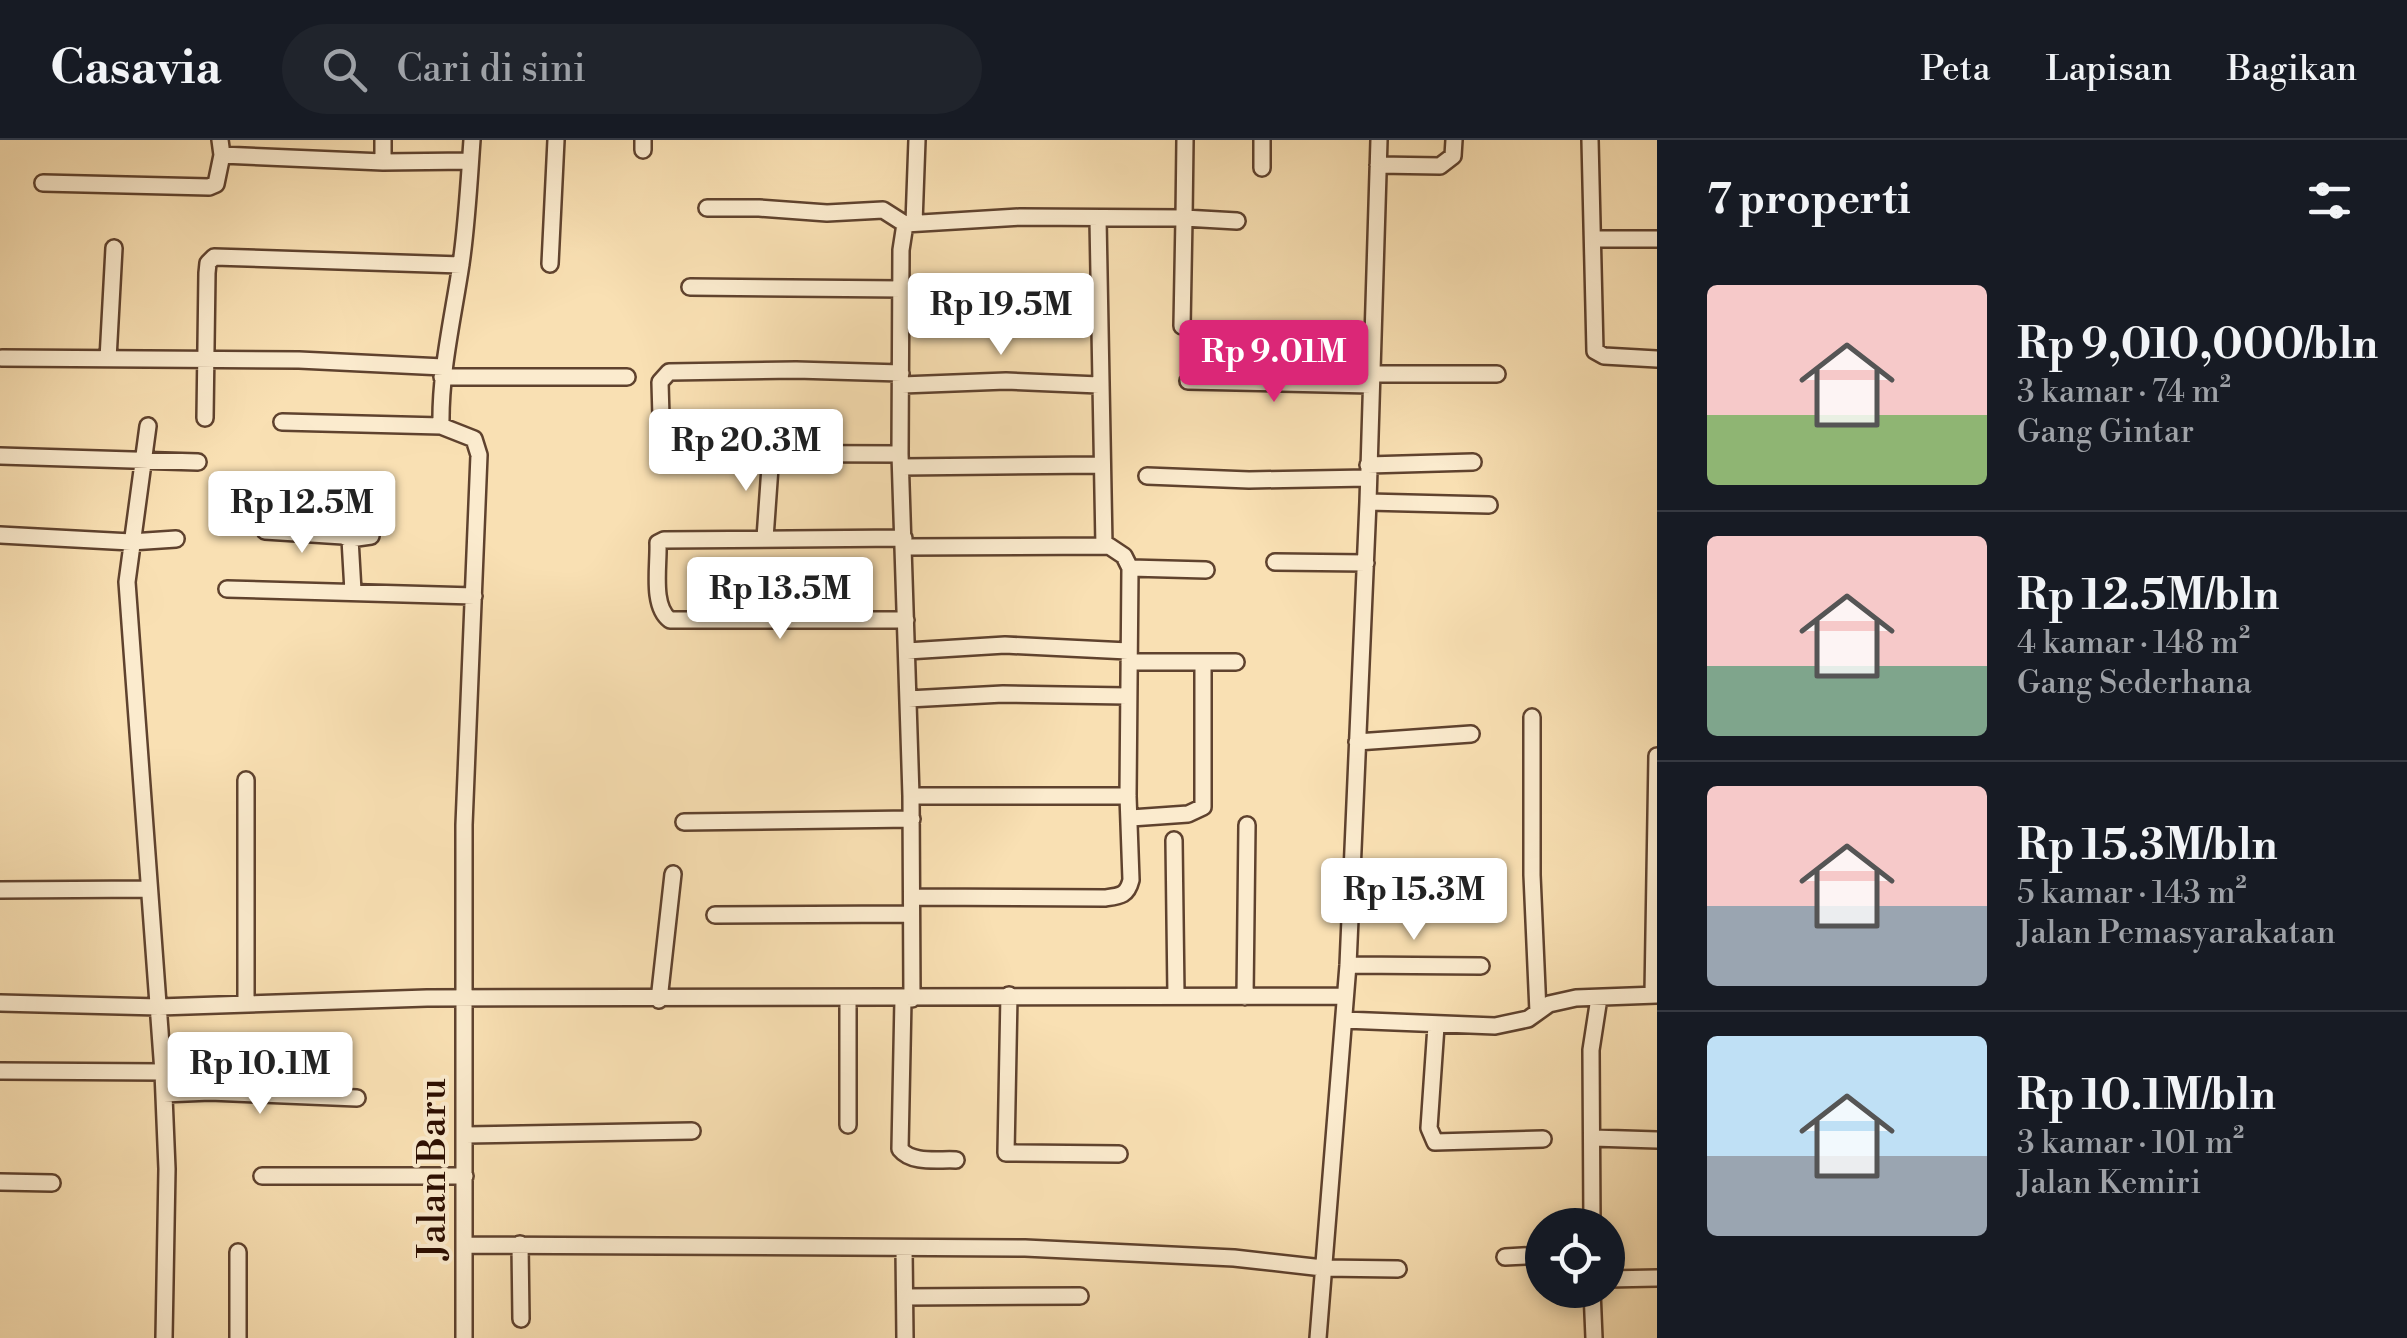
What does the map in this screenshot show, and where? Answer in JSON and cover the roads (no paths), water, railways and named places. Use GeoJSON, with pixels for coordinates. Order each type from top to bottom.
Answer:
{"type":"FeatureCollection","features":[{"type":"Feature","properties":{"kind":"street"},"geometry":{"type":"LineString","coordinates":[[300,140],[300,159]]}},
{"type":"Feature","properties":{"kind":"street"},"geometry":{"type":"LineString","coordinates":[[382,140],[383,162]]}},
{"type":"Feature","properties":{"kind":"street"},"geometry":{"type":"LineString","coordinates":[[282,422],[440,426],[443,372],[460,265],[472,140]]}},
{"type":"Feature","properties":{"kind":"street"},"geometry":{"type":"LineString","coordinates":[[550,264],[556,140]]}},
{"type":"Feature","properties":{"kind":"street"},"geometry":{"type":"LineString","coordinates":[[916,140],[902,296],[901,460],[912,905],[900,1149],[914,1158],[956,1160]]}},
{"type":"Feature","properties":{"kind":"street"},"geometry":{"type":"LineString","coordinates":[[1182,326],[1186,140]]}},
{"type":"Feature","properties":{"kind":"street"},"geometry":{"type":"LineString","coordinates":[[1262,140],[1262,168]]}},
{"type":"Feature","properties":{"kind":"street"},"geometry":{"type":"LineString","coordinates":[[1318,1338],[1348,965],[1379,140]]}},
{"type":"Feature","properties":{"kind":"street"},"geometry":{"type":"LineString","coordinates":[[1378,165],[1440,166],[1452,156],[1454,140]]}},
{"type":"Feature","properties":{"kind":"street"},"geometry":{"type":"LineString","coordinates":[[1590,140],[1595,351],[1604,356],[1657,359]]}},
{"type":"Feature","properties":{"kind":"street"},"geometry":{"type":"LineString","coordinates":[[43,183],[209,187],[219,177],[221,148],[300,159],[470,160]]}},
{"type":"Feature","properties":{"kind":"street"},"geometry":{"type":"LineString","coordinates":[[707,208],[883,210],[910,224],[1020,217],[1237,221]]}},
{"type":"Feature","properties":{"kind":"street"},"geometry":{"type":"LineString","coordinates":[[1098,219],[1104,546]]}},
{"type":"Feature","properties":{"kind":"street"},"geometry":{"type":"LineString","coordinates":[[1593,239],[1657,239]]}},
{"type":"Feature","properties":{"kind":"street"},"geometry":{"type":"LineString","coordinates":[[108,359],[114,248]]}},
{"type":"Feature","properties":{"kind":"street"},"geometry":{"type":"LineString","coordinates":[[205,418],[207,273],[208,263],[214,257],[460,265]]}},
{"type":"Feature","properties":{"kind":"street"},"geometry":{"type":"LineString","coordinates":[[690,287],[1098,303]]}},
{"type":"Feature","properties":{"kind":"street"},"geometry":{"type":"LineString","coordinates":[[2,358],[299,360],[443,372],[628,377]]}},
{"type":"Feature","properties":{"kind":"street"},"geometry":{"type":"LineString","coordinates":[[1099,385],[669,372],[660,382],[662,454],[772,453],[1100,465]]}},
{"type":"Feature","properties":{"kind":"street"},"geometry":{"type":"LineString","coordinates":[[1188,381],[1497,374]]}},
{"type":"Feature","properties":{"kind":"street"},"geometry":{"type":"LineString","coordinates":[[148,426],[128,582],[163,1072],[164,1338]]}},
{"type":"Feature","properties":{"kind":"street","name":"Jalan Baru"},"geometry":{"type":"LineString","coordinates":[[440,426],[474,439],[478,446],[466,755],[464,1338]]}},
{"type":"Feature","properties":{"kind":"street"},"geometry":{"type":"LineString","coordinates":[[765,538],[772,453]]}},
{"type":"Feature","properties":{"kind":"street"},"geometry":{"type":"LineString","coordinates":[[0,456],[198,462]]}},
{"type":"Feature","properties":{"kind":"street"},"geometry":{"type":"LineString","coordinates":[[1147,476],[1249,480],[1473,462]]}},
{"type":"Feature","properties":{"kind":"street"},"geometry":{"type":"LineString","coordinates":[[1368,502],[1488,505]]}},
{"type":"Feature","properties":{"kind":"street"},"geometry":{"type":"LineString","coordinates":[[266,531],[343,536],[350,540],[370,536]]}},
{"type":"Feature","properties":{"kind":"street"},"geometry":{"type":"LineString","coordinates":[[0,535],[131,542],[176,539]]}},
{"type":"Feature","properties":{"kind":"street"},"geometry":{"type":"LineString","coordinates":[[715,915],[1121,896],[1128,892],[1130,568],[1118,550],[1104,546],[765,538],[658,543],[659,601],[662,614],[670,620],[906,620]]}},
{"type":"Feature","properties":{"kind":"street"},"geometry":{"type":"LineString","coordinates":[[350,540],[353,592]]}},
{"type":"Feature","properties":{"kind":"street"},"geometry":{"type":"LineString","coordinates":[[1275,562],[1366,564]]}},
{"type":"Feature","properties":{"kind":"street"},"geometry":{"type":"LineString","coordinates":[[1130,568],[1206,570]]}},
{"type":"Feature","properties":{"kind":"street"},"geometry":{"type":"LineString","coordinates":[[227,589],[474,596]]}},
{"type":"Feature","properties":{"kind":"street"},"geometry":{"type":"LineString","coordinates":[[907,651],[1005,646],[1236,662]]}},
{"type":"Feature","properties":{"kind":"street"},"geometry":{"type":"LineString","coordinates":[[1130,818],[1188,814],[1202,807],[1203,662]]}},
{"type":"Feature","properties":{"kind":"street"},"geometry":{"type":"LineString","coordinates":[[908,698],[1003,694],[1128,696]]}},
{"type":"Feature","properties":{"kind":"street"},"geometry":{"type":"LineString","coordinates":[[1532,718],[1532,876],[1538,1012]]}},
{"type":"Feature","properties":{"kind":"street"},"geometry":{"type":"LineString","coordinates":[[1357,742],[1470,734]]}},
{"type":"Feature","properties":{"kind":"street"},"geometry":{"type":"LineString","coordinates":[[1344,1020],[1436,1026],[1515,1023],[1549,1004],[1576,998],[1655,995],[1657,756]]}},
{"type":"Feature","properties":{"kind":"street"},"geometry":{"type":"LineString","coordinates":[[246,780],[246,1004]]}},
{"type":"Feature","properties":{"kind":"street"},"geometry":{"type":"LineString","coordinates":[[911,796],[1128,796]]}},
{"type":"Feature","properties":{"kind":"street"},"geometry":{"type":"LineString","coordinates":[[684,822],[912,819]]}},
{"type":"Feature","properties":{"kind":"street"},"geometry":{"type":"LineString","coordinates":[[1245,997],[1246,825]]}},
{"type":"Feature","properties":{"kind":"street"},"geometry":{"type":"LineString","coordinates":[[1174,840],[1176,996]]}},
{"type":"Feature","properties":{"kind":"street"},"geometry":{"type":"LineString","coordinates":[[659,1000],[673,874]]}},
{"type":"Feature","properties":{"kind":"street"},"geometry":{"type":"LineString","coordinates":[[1350,886],[1486,887]]}},
{"type":"Feature","properties":{"kind":"street"},"geometry":{"type":"LineString","coordinates":[[0,890],[149,889]]}},
{"type":"Feature","properties":{"kind":"street"},"geometry":{"type":"LineString","coordinates":[[1348,965],[1480,966]]}},
{"type":"Feature","properties":{"kind":"street"},"geometry":{"type":"LineString","coordinates":[[1009,995],[1006,1154],[1120,1154]]}},
{"type":"Feature","properties":{"kind":"street"},"geometry":{"type":"LineString","coordinates":[[0,1003],[159,1007],[464,999],[1345,996]]}},
{"type":"Feature","properties":{"kind":"street"},"geometry":{"type":"LineString","coordinates":[[848,998],[848,1125]]}},
{"type":"Feature","properties":{"kind":"street"},"geometry":{"type":"LineString","coordinates":[[1592,1208],[1592,1050],[1599,998]]}},
{"type":"Feature","properties":{"kind":"street"},"geometry":{"type":"LineString","coordinates":[[1436,1026],[1429,1128],[1434,1142],[1543,1140]]}},
{"type":"Feature","properties":{"kind":"street"},"geometry":{"type":"LineString","coordinates":[[0,1071],[163,1072]]}},
{"type":"Feature","properties":{"kind":"street"},"geometry":{"type":"LineString","coordinates":[[164,1094],[357,1098]]}},
{"type":"Feature","properties":{"kind":"street"},"geometry":{"type":"LineString","coordinates":[[466,1135],[692,1131]]}},
{"type":"Feature","properties":{"kind":"street"},"geometry":{"type":"LineString","coordinates":[[1593,1138],[1657,1140]]}},
{"type":"Feature","properties":{"kind":"street"},"geometry":{"type":"LineString","coordinates":[[262,1176],[465,1176]]}},
{"type":"Feature","properties":{"kind":"street"},"geometry":{"type":"LineString","coordinates":[[0,1182],[52,1183]]}},
{"type":"Feature","properties":{"kind":"street"},"geometry":{"type":"LineString","coordinates":[[520,1244],[521,1319]]}},
{"type":"Feature","properties":{"kind":"street"},"geometry":{"type":"LineString","coordinates":[[464,1245],[1118,1251],[1323,1268],[1398,1269]]}},
{"type":"Feature","properties":{"kind":"street"},"geometry":{"type":"LineString","coordinates":[[904,1249],[905,1338]]}},
{"type":"Feature","properties":{"kind":"street"},"geometry":{"type":"LineString","coordinates":[[238,1252],[238,1338]]}},
{"type":"Feature","properties":{"kind":"street"},"geometry":{"type":"LineString","coordinates":[[1505,1256],[1525,1255]]}},
{"type":"Feature","properties":{"kind":"street"},"geometry":{"type":"LineString","coordinates":[[1625,1279],[1657,1278]]}},
{"type":"Feature","properties":{"kind":"street"},"geometry":{"type":"LineString","coordinates":[[906,1298],[1080,1296]]}},
{"type":"Feature","properties":{"kind":"street"},"geometry":{"type":"LineString","coordinates":[[1593,1308],[1594,1338]]}}]}
